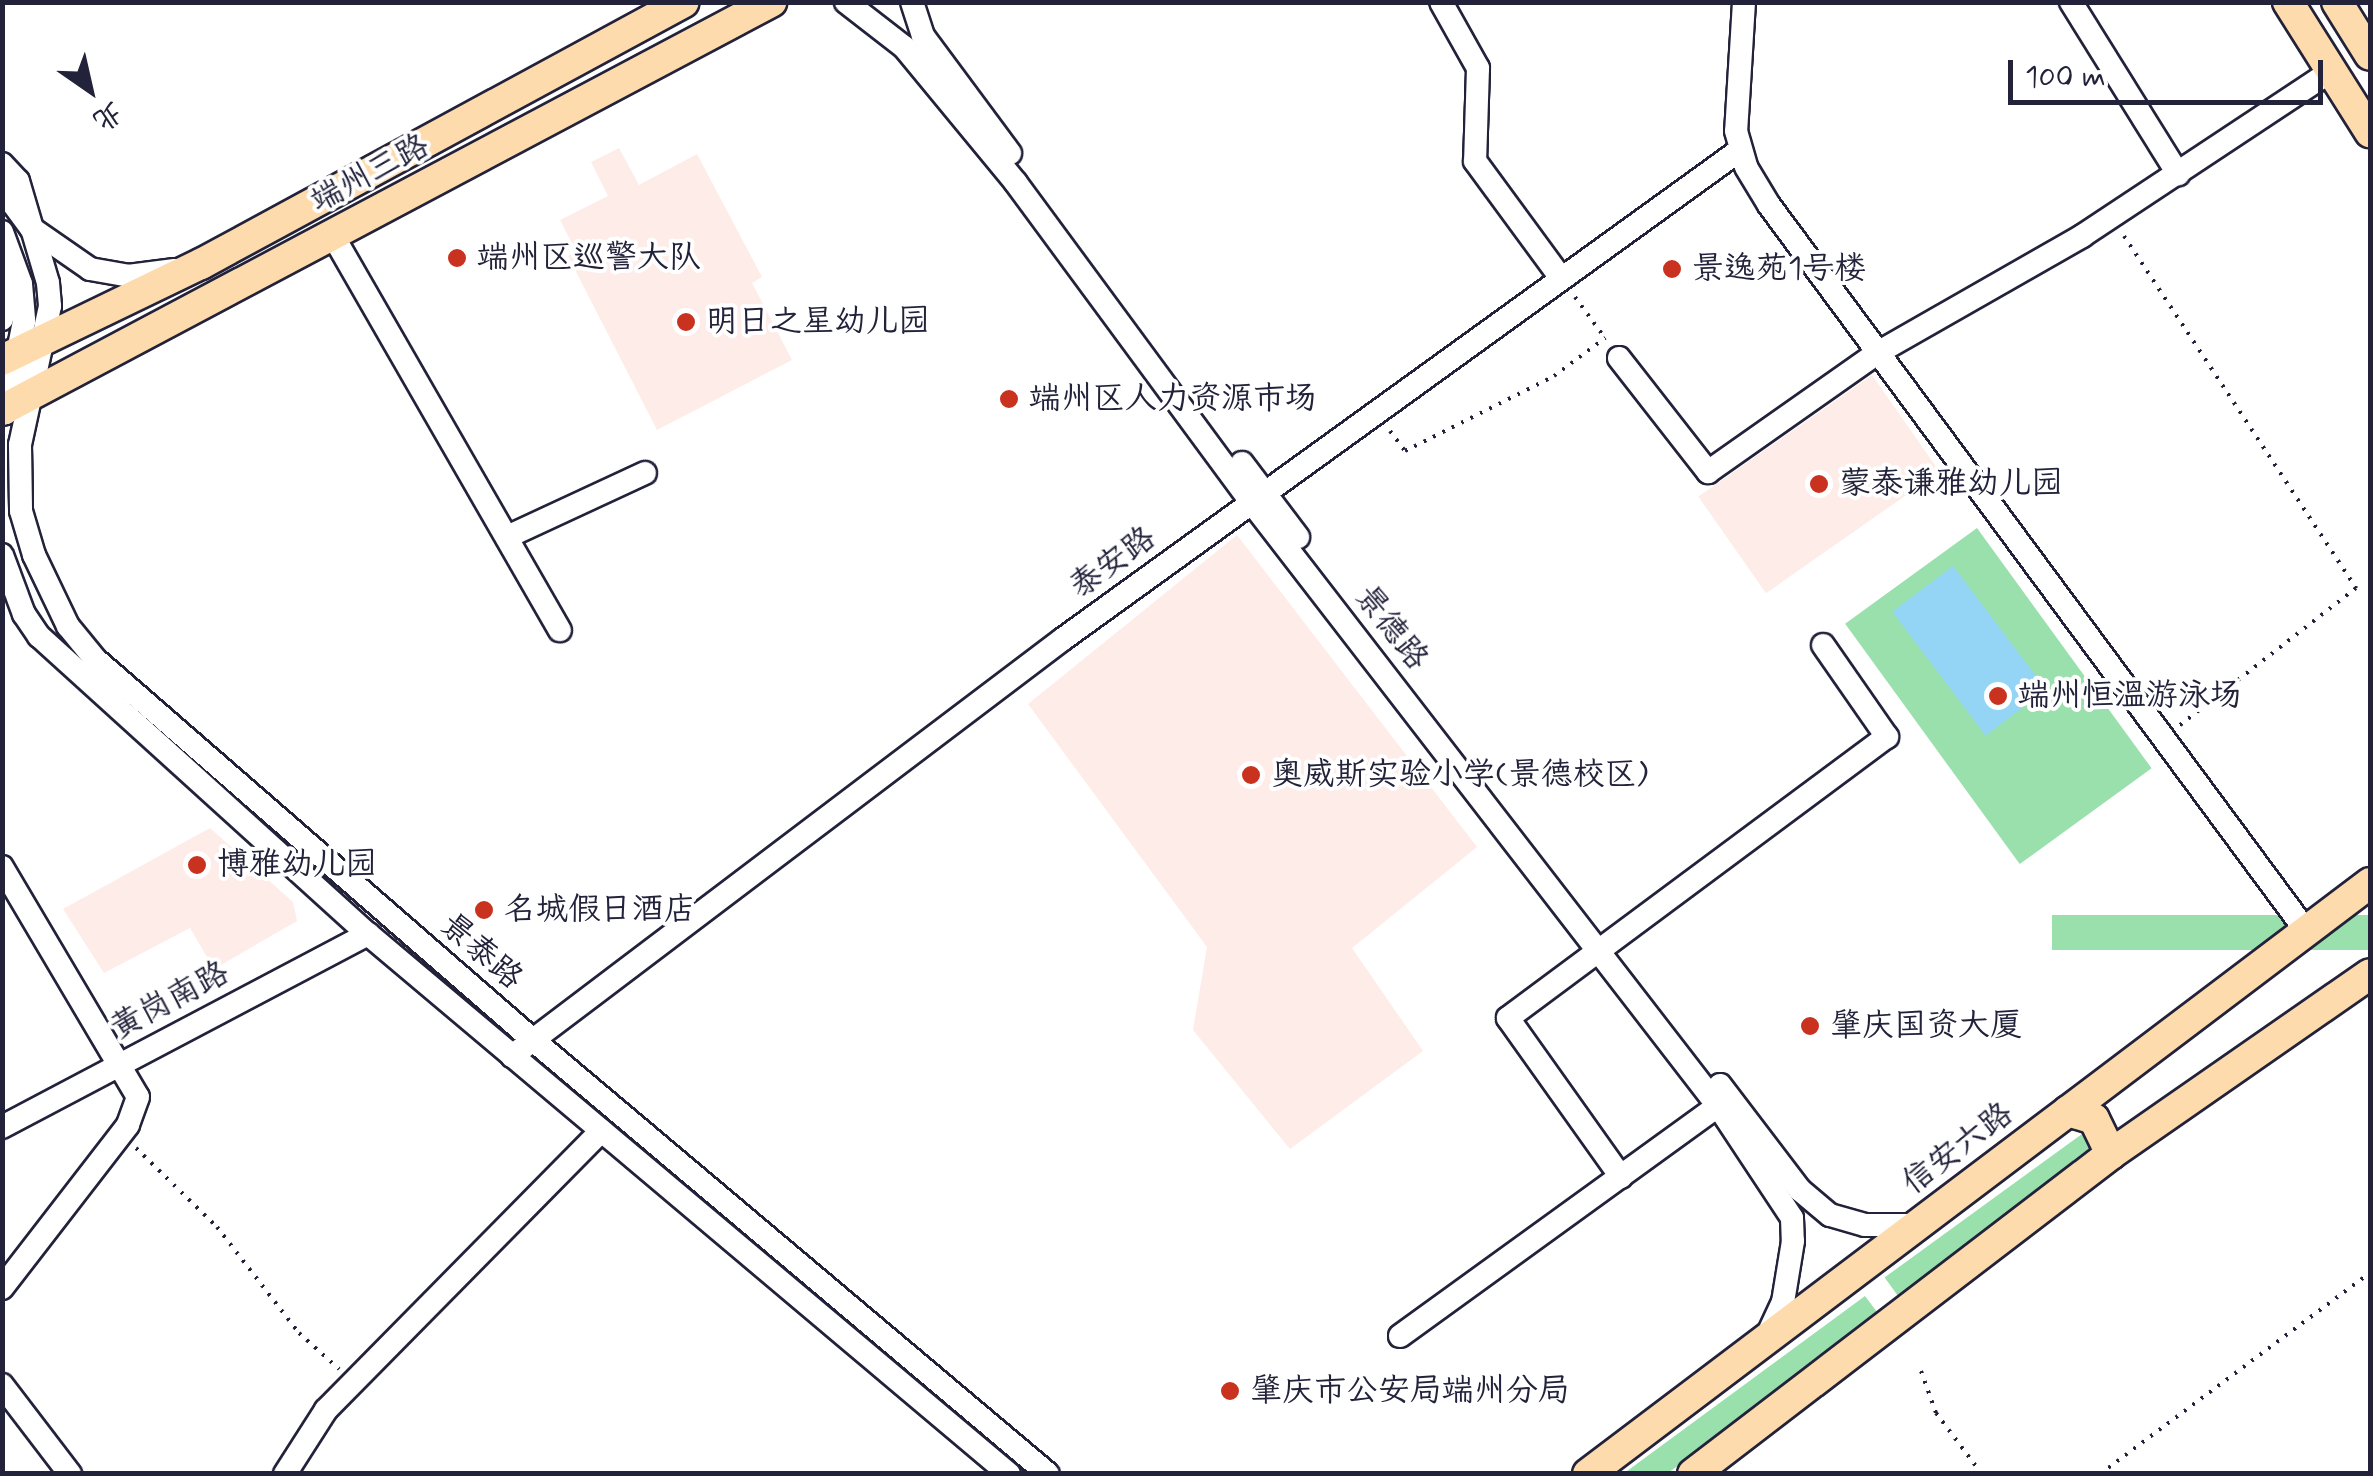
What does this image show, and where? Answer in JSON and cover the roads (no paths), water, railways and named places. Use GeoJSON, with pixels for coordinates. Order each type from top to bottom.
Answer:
{"type":"FeatureCollection","features":[{"type":"Feature","properties":{"kind":"main road","name":"端州三路"},"geometry":{"type":"LineString","coordinates":[[12,408],[772,2]]}},
{"type":"Feature","properties":{"kind":"main road"},"geometry":{"type":"LineString","coordinates":[[2288,2],[2370,132]]}},
{"type":"Feature","properties":{"kind":"main road"},"geometry":{"type":"LineString","coordinates":[[2337,2],[2370,56]]}},
{"type":"Feature","properties":{"kind":"main road","name":"端州三路"},"geometry":{"type":"LineString","coordinates":[[23,350],[200,264],[672,5]]}},
{"type":"Feature","properties":{"kind":"main road"},"geometry":{"type":"LineString","coordinates":[[396,158],[414,191]]}},
{"type":"Feature","properties":{"kind":"main road","name":"信安六路"},"geometry":{"type":"LineString","coordinates":[[1593,1473],[1768,1334],[2370,883]]}},
{"type":"Feature","properties":{"kind":"main road"},"geometry":{"type":"LineString","coordinates":[[1693,1474],[2112,1154],[2370,974]]}},
{"type":"Feature","properties":{"kind":"main road"},"geometry":{"type":"LineString","coordinates":[[2068,1111],[2094,1119],[2112,1154]]}},
{"type":"Feature","properties":{"kind":"street","name":"景德路"},"geometry":{"type":"LineString","coordinates":[[846,2],[904,47],[1016,183],[1606,948],[1800,1190],[1830,1215],[1865,1225],[1915,1225]]}},
{"type":"Feature","properties":{"kind":"street","name":"景德路"},"geometry":{"type":"LineString","coordinates":[[912,2],[922,36],[1259,499]]}},
{"type":"Feature","properties":{"kind":"street"},"geometry":{"type":"LineString","coordinates":[[1441,2],[1478,68],[1475,161],[1561,278]]}},
{"type":"Feature","properties":{"kind":"street"},"geometry":{"type":"LineString","coordinates":[[1744,2],[1734,100],[1740,150],[1769,205],[2307,932]]}},
{"type":"Feature","properties":{"kind":"street"},"geometry":{"type":"LineString","coordinates":[[2071,2],[2178,174]]}},
{"type":"Feature","properties":{"kind":"street"},"geometry":{"type":"LineString","coordinates":[[1619,358],[1708,472],[1880,352],[2112,217],[2331,71]]}},
{"type":"Feature","properties":{"kind":"street","name":"泰安路"},"geometry":{"type":"LineString","coordinates":[[512,1056],[1063,639],[1740,150]]}},
{"type":"Feature","properties":{"kind":"street"},"geometry":{"type":"LineString","coordinates":[[2,164],[18,181],[48,283],[23,350]]}},
{"type":"Feature","properties":{"kind":"street"},"geometry":{"type":"LineString","coordinates":[[2,190],[30,228],[64,255],[102,274],[162,273],[200,264]]}},
{"type":"Feature","properties":{"kind":"street"},"geometry":{"type":"LineString","coordinates":[[2,232],[24,321],[23,350]]}},
{"type":"Feature","properties":{"kind":"street"},"geometry":{"type":"LineString","coordinates":[[332,234],[560,630]]}},
{"type":"Feature","properties":{"kind":"street"},"geometry":{"type":"LineString","coordinates":[[2,319],[9,253]]}},
{"type":"Feature","properties":{"kind":"street","name":"景泰路"},"geometry":{"type":"LineString","coordinates":[[23,350],[12,408],[20,511],[34,555],[68,626],[96,660],[533,1040],[1048,1474]]}},
{"type":"Feature","properties":{"kind":"street"},"geometry":{"type":"LineString","coordinates":[[506,537],[645,473]]}},
{"type":"Feature","properties":{"kind":"street"},"geometry":{"type":"LineString","coordinates":[[2,554],[24,614],[39,636],[368,934],[1009,1474]]}},
{"type":"Feature","properties":{"kind":"street"},"geometry":{"type":"LineString","coordinates":[[2,597],[24,614]]}},
{"type":"Feature","properties":{"kind":"street"},"geometry":{"type":"LineString","coordinates":[[1621,1177],[1508,1018],[1887,737],[1823,645]]}},
{"type":"Feature","properties":{"kind":"street"},"geometry":{"type":"LineString","coordinates":[[2,1288],[121,1134],[136,1110],[138,1097],[4,875]]}},
{"type":"Feature","properties":{"kind":"street","name":"黄岗南路"},"geometry":{"type":"LineString","coordinates":[[2,1127],[368,934]]}},
{"type":"Feature","properties":{"kind":"street","name":"景德路"},"geometry":{"type":"LineString","coordinates":[[1606,948],[1792,1218],[1793,1241],[1783,1302],[1768,1334]]}},
{"type":"Feature","properties":{"kind":"street"},"geometry":{"type":"LineString","coordinates":[[1400,1336],[1718,1106]]}},
{"type":"Feature","properties":{"kind":"street"},"geometry":{"type":"LineString","coordinates":[[285,1474],[326,1410],[601,1131]]}},
{"type":"Feature","properties":{"kind":"street"},"geometry":{"type":"LineString","coordinates":[[2,1385],[70,1474]]}},
{"type":"Feature","properties":{"kind":"water"},"geometry":{"type":"Polygon","coordinates":[[[1953,566],[2046,690],[1986,736],[1892,612],[1953,566]]]}},
{"type":"Feature","properties":{"kind":"place","name":"端州区巡警大队"},"geometry":{"type":"Point","coordinates":[457,258]}},
{"type":"Feature","properties":{"kind":"place","name":"景逸苑1号楼"},"geometry":{"type":"Point","coordinates":[1672,269]}},
{"type":"Feature","properties":{"kind":"place","name":"明日之星幼儿园"},"geometry":{"type":"Point","coordinates":[686,322]}},
{"type":"Feature","properties":{"kind":"place","name":"端州区人力资源市场"},"geometry":{"type":"Point","coordinates":[1009,399]}},
{"type":"Feature","properties":{"kind":"place","name":"蒙泰谦雅幼儿园"},"geometry":{"type":"Point","coordinates":[1819,484]}},
{"type":"Feature","properties":{"kind":"place","name":"端州恒温游泳场"},"geometry":{"type":"Point","coordinates":[1998,696]}},
{"type":"Feature","properties":{"kind":"place","name":"奥威斯实验小学(景德校区)"},"geometry":{"type":"Point","coordinates":[1251,775]}},
{"type":"Feature","properties":{"kind":"place","name":"博雅幼儿园"},"geometry":{"type":"Point","coordinates":[197,865]}},
{"type":"Feature","properties":{"kind":"place","name":"名城假日酒店"},"geometry":{"type":"Point","coordinates":[484,910]}},
{"type":"Feature","properties":{"kind":"place","name":"肇庆国资大厦"},"geometry":{"type":"Point","coordinates":[1810,1026]}},
{"type":"Feature","properties":{"kind":"place","name":"肇庆市公安局端州分局"},"geometry":{"type":"Point","coordinates":[1230,1391]}}]}
